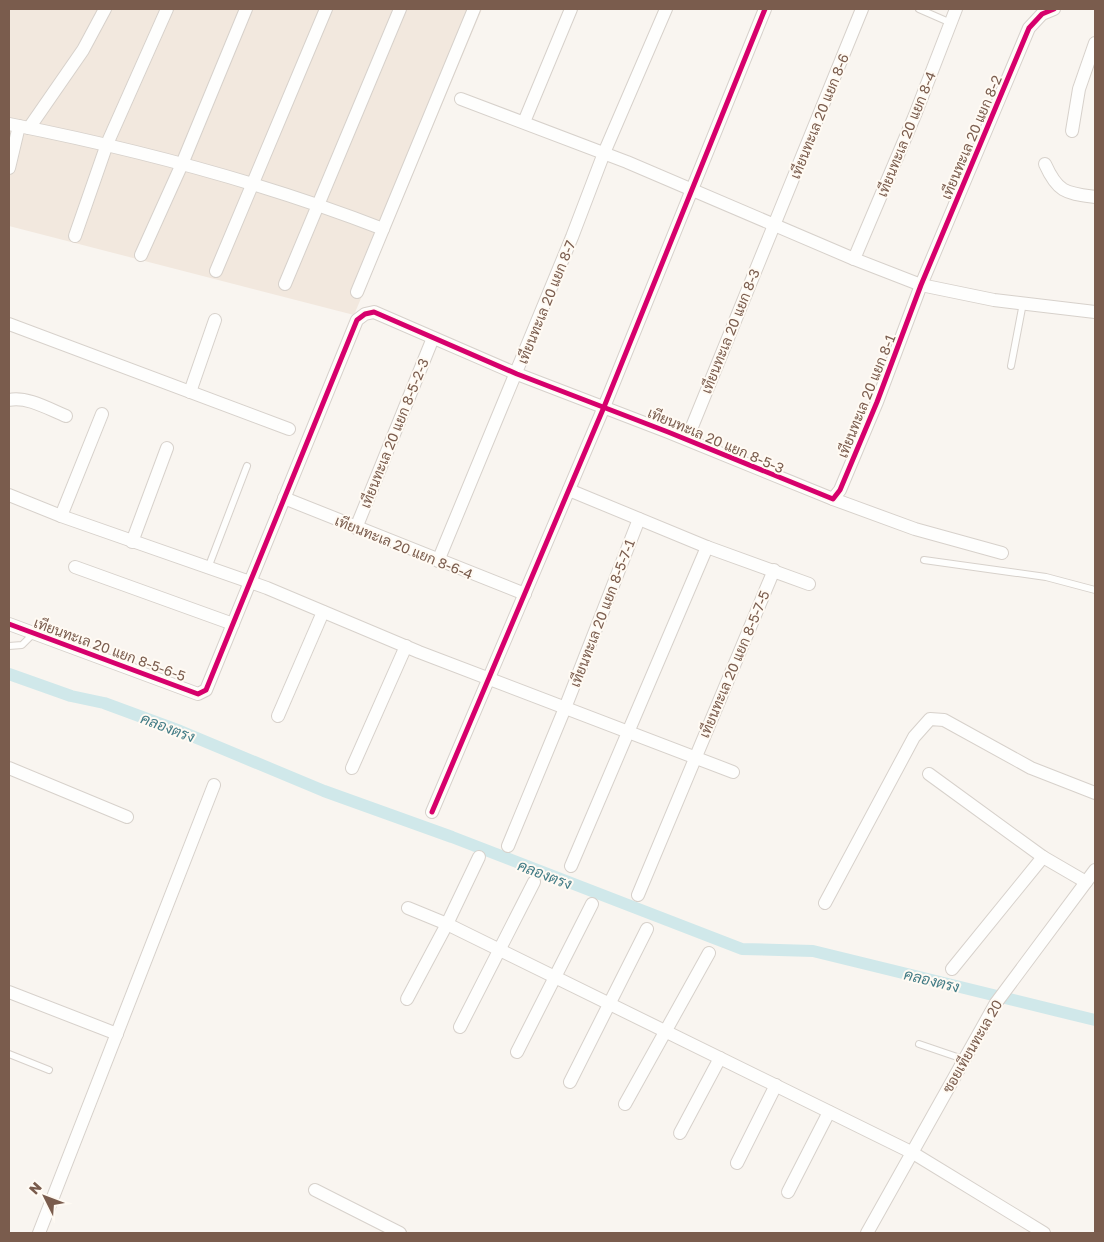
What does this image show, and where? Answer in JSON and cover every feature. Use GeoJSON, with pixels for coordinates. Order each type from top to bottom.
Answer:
{"type":"FeatureCollection","features":[{"type":"Feature","properties":{"kind":"street"},"geometry":{"type":"LineString","coordinates":[[9,168],[19,126],[83,50],[105,9]]}},
{"type":"Feature","properties":{"kind":"street"},"geometry":{"type":"LineString","coordinates":[[75,236],[108,144],[167,9]]}},
{"type":"Feature","properties":{"kind":"street"},"geometry":{"type":"LineString","coordinates":[[141,255],[182,164],[246,9]]}},
{"type":"Feature","properties":{"kind":"street"},"geometry":{"type":"LineString","coordinates":[[216,271],[326,9]]}},
{"type":"Feature","properties":{"kind":"street"},"geometry":{"type":"LineString","coordinates":[[284,284],[400,9]]}},
{"type":"Feature","properties":{"kind":"street"},"geometry":{"type":"LineString","coordinates":[[357,292],[474,9]]}},
{"type":"Feature","properties":{"kind":"street"},"geometry":{"type":"LineString","coordinates":[[524,122],[570,9]]}},
{"type":"Feature","properties":{"kind":"street","name":"เทียนทะเล 20 แยก 8-7"},"geometry":{"type":"LineString","coordinates":[[438,561],[516,374],[604,153],[666,9]]}},
{"type":"Feature","properties":{"kind":"street"},"geometry":{"type":"LineString","coordinates":[[432,812],[604,407],[765,9]]}},
{"type":"Feature","properties":{"kind":"street","name":"เทียนทะเล 20 แยก 8-6"},"geometry":{"type":"LineString","coordinates":[[776,224],[862,9]]}},
{"type":"Feature","properties":{"kind":"street","name":"เทียนทะเล 20 แยก 8-4"},"geometry":{"type":"LineString","coordinates":[[854,259],[916,115],[956,9]]}},
{"type":"Feature","properties":{"kind":"street","name":"เทียนทะเล 20 แยก 8-2"},"geometry":{"type":"LineString","coordinates":[[921,285],[1029,28],[1042,14],[1054,9]]}},
{"type":"Feature","properties":{"kind":"street"},"geometry":{"type":"LineString","coordinates":[[1072,131],[1079,89],[1095,43]]}},
{"type":"Feature","properties":{"kind":"street"},"geometry":{"type":"LineString","coordinates":[[461,99],[604,153],[776,224],[854,259],[921,285],[1023,303],[1095,312]]}},
{"type":"Feature","properties":{"kind":"street"},"geometry":{"type":"LineString","coordinates":[[19,126],[108,144],[182,164],[317,203],[383,229]]}},
{"type":"Feature","properties":{"kind":"street"},"geometry":{"type":"LineString","coordinates":[[1045,164],[1052,180],[1059,188],[1068,193],[1095,197]]}},
{"type":"Feature","properties":{"kind":"street","name":"เทียนทะเล 20 แยก 8-3"},"geometry":{"type":"LineString","coordinates":[[687,439],[743,297],[776,224]]}},
{"type":"Feature","properties":{"kind":"street","name":"เทียนทะเล 20 แยก 8-1"},"geometry":{"type":"LineString","coordinates":[[833,499],[840,490],[877,402],[921,285]]}},
{"type":"Feature","properties":{"kind":"street","name":"เทียนทะเล 20 แยก 8-5-6-5"},"geometry":{"type":"LineString","coordinates":[[9,624],[198,694],[206,690],[357,320],[365,314],[374,312],[433,338]]}},
{"type":"Feature","properties":{"kind":"street"},"geometry":{"type":"LineString","coordinates":[[190,392],[215,320]]}},
{"type":"Feature","properties":{"kind":"street"},"geometry":{"type":"LineString","coordinates":[[9,324],[289,429]]}},
{"type":"Feature","properties":{"kind":"street","name":"เทียนทะเล 20 แยก 8-5-3"},"geometry":{"type":"LineString","coordinates":[[433,338],[516,374],[687,439],[833,499]]}},
{"type":"Feature","properties":{"kind":"street","name":"เทียนทะเล 20 แยก 8-5-2-3"},"geometry":{"type":"LineString","coordinates":[[356,528],[433,338]]}},
{"type":"Feature","properties":{"kind":"street"},"geometry":{"type":"LineString","coordinates":[[9,400],[18,399],[33,402],[66,416]]}},
{"type":"Feature","properties":{"kind":"street"},"geometry":{"type":"LineString","coordinates":[[61,516],[102,414]]}},
{"type":"Feature","properties":{"kind":"street"},"geometry":{"type":"LineString","coordinates":[[132,542],[167,448]]}},
{"type":"Feature","properties":{"kind":"street"},"geometry":{"type":"LineString","coordinates":[[569,490],[707,547],[809,584]]}},
{"type":"Feature","properties":{"kind":"street"},"geometry":{"type":"LineString","coordinates":[[9,495],[132,542],[249,582],[490,679],[733,772]]}},
{"type":"Feature","properties":{"kind":"street","name":"เทียนทะเล 20 แยก 8-6-4"},"geometry":{"type":"LineString","coordinates":[[284,498],[438,561],[525,594]]}},
{"type":"Feature","properties":{"kind":"street"},"geometry":{"type":"LineString","coordinates":[[833,499],[915,529],[1002,553]]}},
{"type":"Feature","properties":{"kind":"street","name":"เทียนทะเล 20 แยก 8-5-7-1"},"geometry":{"type":"LineString","coordinates":[[508,846],[565,708],[639,519]]}},
{"type":"Feature","properties":{"kind":"street"},"geometry":{"type":"LineString","coordinates":[[571,866],[707,547]]}},
{"type":"Feature","properties":{"kind":"street"},"geometry":{"type":"LineString","coordinates":[[75,567],[233,624]]}},
{"type":"Feature","properties":{"kind":"street","name":"เทียนทะเล 20 แยก 8-5-7-5"},"geometry":{"type":"LineString","coordinates":[[638,895],[774,570]]}},
{"type":"Feature","properties":{"kind":"street"},"geometry":{"type":"LineString","coordinates":[[278,716],[323,612]]}},
{"type":"Feature","properties":{"kind":"street"},"geometry":{"type":"LineString","coordinates":[[352,768],[406,646]]}},
{"type":"Feature","properties":{"kind":"street"},"geometry":{"type":"LineString","coordinates":[[825,903],[914,737],[930,719],[944,720],[1031,768],[1095,793]]}},
{"type":"Feature","properties":{"kind":"street"},"geometry":{"type":"LineString","coordinates":[[9,768],[127,817]]}},
{"type":"Feature","properties":{"kind":"street"},"geometry":{"type":"LineString","coordinates":[[929,774],[1043,857],[1086,882]]}},
{"type":"Feature","properties":{"kind":"street"},"geometry":{"type":"LineString","coordinates":[[38,1233],[214,785]]}},
{"type":"Feature","properties":{"kind":"street"},"geometry":{"type":"LineString","coordinates":[[407,999],[447,924],[479,857]]}},
{"type":"Feature","properties":{"kind":"street"},"geometry":{"type":"LineString","coordinates":[[952,969],[1043,857]]}},
{"type":"Feature","properties":{"kind":"street","name":"ซอยเทียนทะเล 20"},"geometry":{"type":"LineString","coordinates":[[867,1233],[996,1002],[1095,870]]}},
{"type":"Feature","properties":{"kind":"street"},"geometry":{"type":"LineString","coordinates":[[460,1027],[534,882]]}},
{"type":"Feature","properties":{"kind":"street"},"geometry":{"type":"LineString","coordinates":[[517,1052],[592,904]]}},
{"type":"Feature","properties":{"kind":"street"},"geometry":{"type":"LineString","coordinates":[[408,908],[447,924],[913,1153],[1044,1233]]}},
{"type":"Feature","properties":{"kind":"street"},"geometry":{"type":"LineString","coordinates":[[570,1082],[610,1005],[646,929]]}},
{"type":"Feature","properties":{"kind":"street"},"geometry":{"type":"LineString","coordinates":[[625,1104],[664,1030],[709,953]]}},
{"type":"Feature","properties":{"kind":"street"},"geometry":{"type":"LineString","coordinates":[[9,992],[117,1034]]}},
{"type":"Feature","properties":{"kind":"street"},"geometry":{"type":"LineString","coordinates":[[680,1133],[720,1058]]}},
{"type":"Feature","properties":{"kind":"street"},"geometry":{"type":"LineString","coordinates":[[737,1163],[776,1085]]}},
{"type":"Feature","properties":{"kind":"street"},"geometry":{"type":"LineString","coordinates":[[788,1192],[829,1112]]}},
{"type":"Feature","properties":{"kind":"street"},"geometry":{"type":"LineString","coordinates":[[315,1190],[400,1233]]}},
{"type":"Feature","properties":{"kind":"lane"},"geometry":{"type":"LineString","coordinates":[[919,9],[951,23]]}},
{"type":"Feature","properties":{"kind":"lane"},"geometry":{"type":"LineString","coordinates":[[1011,366],[1023,303]]}},
{"type":"Feature","properties":{"kind":"lane"},"geometry":{"type":"LineString","coordinates":[[208,568],[248,466]]}},
{"type":"Feature","properties":{"kind":"lane"},"geometry":{"type":"LineString","coordinates":[[924,560],[1046,577],[1095,590]]}},
{"type":"Feature","properties":{"kind":"lane"},"geometry":{"type":"LineString","coordinates":[[9,646],[22,645],[34,633]]}},
{"type":"Feature","properties":{"kind":"lane"},"geometry":{"type":"LineString","coordinates":[[919,1044],[963,1059]]}},
{"type":"Feature","properties":{"kind":"lane"},"geometry":{"type":"LineString","coordinates":[[9,1054],[49,1070]]}},
{"type":"Feature","properties":{"kind":"shaded area"},"geometry":{"type":"Polygon","coordinates":[[[9,9],[482,9],[354,315],[9,226],[9,9]]]}},
{"type":"Feature","properties":{"kind":"waterway","name":"คลองตรง"},"geometry":{"type":"LineString","coordinates":[[9,674],[71,696],[104,703],[180,731],[324,791],[452,837],[742,949],[813,951],[1095,1020]]}},
{"type":"Feature","properties":{"kind":"cycle path"},"geometry":{"type":"LineString","coordinates":[[432,812],[604,407],[765,9]]}},
{"type":"Feature","properties":{"kind":"cycle path"},"geometry":{"type":"LineString","coordinates":[[9,624],[198,694],[206,690],[357,320],[365,314],[374,312],[517,374],[668,432],[833,499],[840,490],[877,402],[921,285],[1029,28],[1042,14],[1054,9]]}}]}
